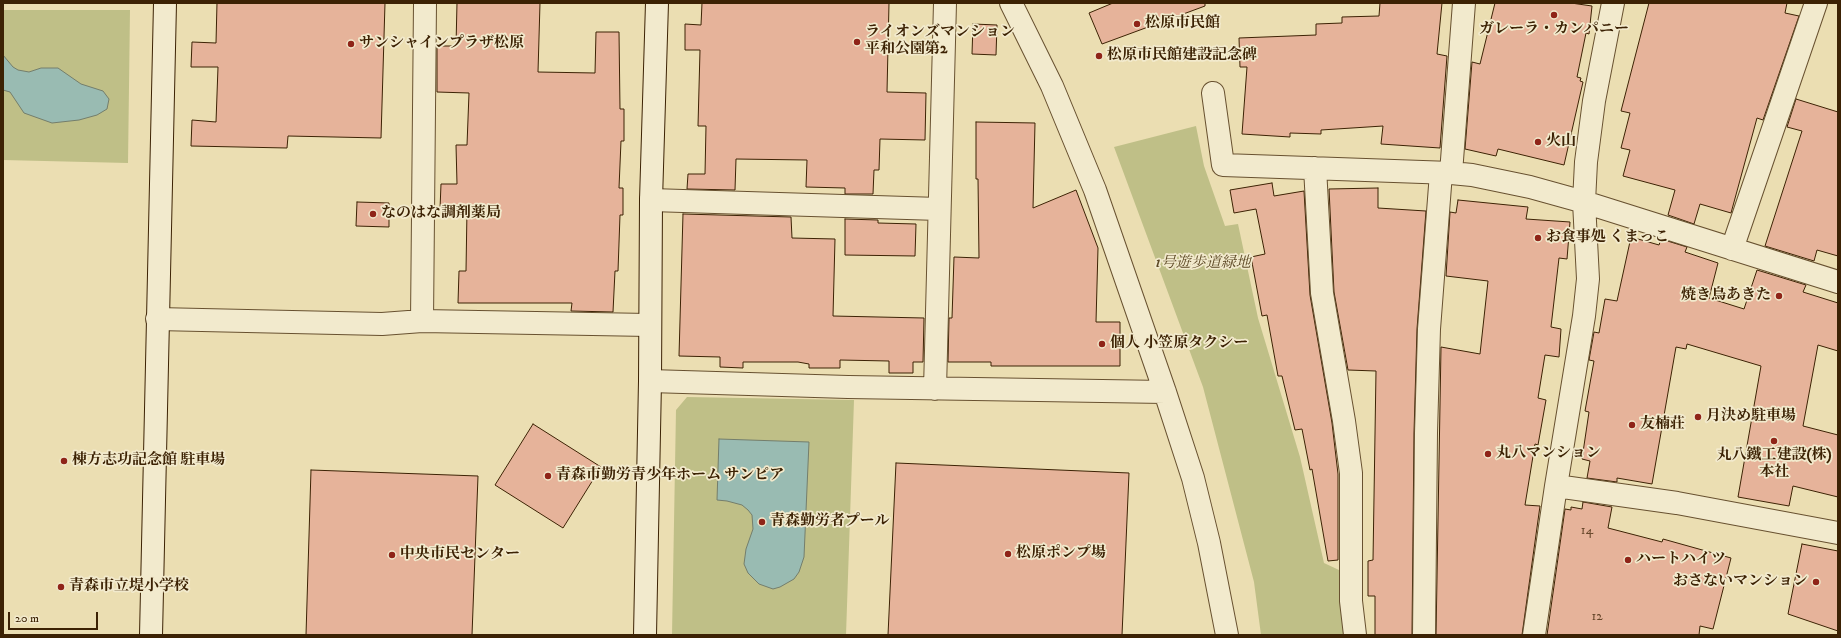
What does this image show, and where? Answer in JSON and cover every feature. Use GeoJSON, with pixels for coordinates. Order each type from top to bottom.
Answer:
{"type":"FeatureCollection","features":[{"type":"Feature","properties":{"kind":"street"},"geometry":{"type":"LineString","coordinates":[[151,635],[165,3]]}},
{"type":"Feature","properties":{"kind":"street"},"geometry":{"type":"LineString","coordinates":[[422,321],[425,3]]}},
{"type":"Feature","properties":{"kind":"street"},"geometry":{"type":"LineString","coordinates":[[645,635],[650,381],[649,325],[651,200],[657,3]]}},
{"type":"Feature","properties":{"kind":"street"},"geometry":{"type":"LineString","coordinates":[[935,389],[945,3]]}},
{"type":"Feature","properties":{"kind":"street"},"geometry":{"type":"LineString","coordinates":[[1011,3],[1052,86],[1095,190],[1165,392],[1193,478],[1209,543],[1227,635]]}},
{"type":"Feature","properties":{"kind":"street"},"geometry":{"type":"LineString","coordinates":[[1424,635],[1426,433],[1429,337],[1464,3]]}},
{"type":"Feature","properties":{"kind":"street"},"geometry":{"type":"LineString","coordinates":[[1534,635],[1556,486],[1585,308],[1588,279],[1584,202],[1586,162],[1594,101],[1613,3]]}},
{"type":"Feature","properties":{"kind":"street"},"geometry":{"type":"LineString","coordinates":[[1732,249],[1816,3]]}},
{"type":"Feature","properties":{"kind":"street"},"geometry":{"type":"LineString","coordinates":[[1213,93],[1223,165],[1446,173],[1530,187],[1584,202],[1838,282]]}},
{"type":"Feature","properties":{"kind":"street"},"geometry":{"type":"LineString","coordinates":[[1314,168],[1322,293],[1344,421],[1351,473],[1352,601],[1355,635]]}},
{"type":"Feature","properties":{"kind":"street"},"geometry":{"type":"LineString","coordinates":[[651,200],[939,209]]}},
{"type":"Feature","properties":{"kind":"street"},"geometry":{"type":"LineString","coordinates":[[157,319],[382,324],[422,321],[649,325]]}},
{"type":"Feature","properties":{"kind":"street"},"geometry":{"type":"LineString","coordinates":[[650,381],[935,389],[1165,392]]}},
{"type":"Feature","properties":{"kind":"street"},"geometry":{"type":"LineString","coordinates":[[1556,486],[1677,503],[1838,533]]}},
{"type":"Feature","properties":{"kind":"green space"},"geometry":{"type":"Polygon","coordinates":[[[3,10],[130,10],[128,163],[3,160],[3,10]]]}},
{"type":"Feature","properties":{"kind":"green space","name":"1号遊歩道緑地"},"geometry":{"type":"Polygon","coordinates":[[[1196,126],[1204,166],[1225,226],[1238,224],[1258,318],[1300,457],[1324,563],[1339,570],[1346,635],[1261,635],[1254,582],[1203,387],[1114,147],[1196,126]]]}},
{"type":"Feature","properties":{"kind":"green space","name":"青森勤労者プール"},"geometry":{"type":"Polygon","coordinates":[[[687,397],[854,400],[846,635],[672,635],[676,410],[687,397]]]}},
{"type":"Feature","properties":{"kind":"water"},"geometry":{"type":"Polygon","coordinates":[[[3,55],[13,67],[18,70],[29,72],[41,68],[58,68],[81,84],[103,91],[109,99],[107,109],[97,115],[79,120],[52,123],[24,113],[10,92],[3,90],[3,55]]]}},
{"type":"Feature","properties":{"kind":"water"},"geometry":{"type":"Polygon","coordinates":[[[719,439],[809,442],[804,557],[799,572],[794,579],[780,587],[773,589],[759,584],[748,573],[744,564],[746,549],[753,529],[752,515],[742,505],[717,500],[719,439]]]}},
{"type":"Feature","properties":{"kind":"building"},"geometry":{"type":"Polygon","coordinates":[[[217,3],[385,3],[381,138],[288,136],[287,148],[191,146],[192,120],[216,122],[218,67],[191,67],[192,42],[216,43],[217,3]]]}},
{"type":"Feature","properties":{"kind":"building"},"geometry":{"type":"Polygon","coordinates":[[[457,3],[540,3],[538,72],[595,73],[596,32],[619,32],[620,109],[624,109],[624,141],[621,141],[619,188],[623,188],[623,215],[620,215],[618,271],[615,271],[613,312],[571,311],[572,303],[458,303],[459,271],[466,271],[467,209],[440,209],[441,184],[457,184],[456,145],[467,145],[469,93],[437,92],[437,46],[456,46],[457,3]]]}},
{"type":"Feature","properties":{"kind":"building"},"geometry":{"type":"Polygon","coordinates":[[[702,3],[889,3],[887,92],[926,93],[925,140],[880,139],[879,170],[874,170],[873,194],[845,194],[845,188],[806,187],[807,160],[736,159],[735,190],[687,189],[688,174],[705,174],[706,126],[698,126],[700,50],[685,50],[685,24],[701,25],[702,3]]]}},
{"type":"Feature","properties":{"kind":"building"},"geometry":{"type":"Polygon","coordinates":[[[1113,3],[1205,3],[1205,6],[1102,44],[1089,13],[1113,3]]]}},
{"type":"Feature","properties":{"kind":"building"},"geometry":{"type":"Polygon","coordinates":[[[1380,3],[1442,3],[1437,54],[1447,56],[1440,148],[1381,144],[1383,126],[1321,130],[1321,134],[1290,133],[1290,137],[1242,134],[1247,67],[1240,67],[1239,38],[1316,35],[1316,24],[1342,23],[1342,17],[1379,16],[1380,3]]]}},
{"type":"Feature","properties":{"kind":"building"},"geometry":{"type":"Polygon","coordinates":[[[1495,3],[1571,3],[1592,6],[1589,34],[1586,33],[1577,77],[1581,78],[1580,81],[1583,82],[1564,165],[1498,149],[1496,156],[1465,149],[1472,62],[1480,64],[1495,3]]]}},
{"type":"Feature","properties":{"kind":"building"},"geometry":{"type":"Polygon","coordinates":[[[1649,3],[1787,3],[1785,13],[1799,16],[1763,120],[1757,118],[1731,213],[1700,204],[1694,224],[1668,215],[1675,190],[1623,176],[1630,150],[1621,148],[1630,113],[1621,111],[1649,3]]]}},
{"type":"Feature","properties":{"kind":"building"},"geometry":{"type":"Polygon","coordinates":[[[973,24],[997,25],[996,55],[972,54],[973,24]]]}},
{"type":"Feature","properties":{"kind":"building"},"geometry":{"type":"Polygon","coordinates":[[[1796,99],[1838,112],[1838,256],[1817,250],[1814,261],[1765,246],[1802,131],[1787,127],[1796,99]]]}},
{"type":"Feature","properties":{"kind":"building"},"geometry":{"type":"Polygon","coordinates":[[[976,122],[1035,123],[1033,208],[1076,190],[1098,248],[1096,322],[1120,322],[1120,366],[991,366],[991,362],[948,362],[949,318],[952,318],[954,257],[979,258],[978,179],[976,179],[976,122]]]}},
{"type":"Feature","properties":{"kind":"building"},"geometry":{"type":"Polygon","coordinates":[[[1272,183],[1274,196],[1304,191],[1310,295],[1332,423],[1338,474],[1338,560],[1328,561],[1312,469],[1310,470],[1302,429],[1295,430],[1282,376],[1278,376],[1267,315],[1262,316],[1251,257],[1265,254],[1256,209],[1234,213],[1230,190],[1272,183]]]}},
{"type":"Feature","properties":{"kind":"building"},"geometry":{"type":"Polygon","coordinates":[[[1378,188],[1378,208],[1426,211],[1417,329],[1414,433],[1412,635],[1375,635],[1375,596],[1368,596],[1368,561],[1373,560],[1376,371],[1348,370],[1334,292],[1329,189],[1378,188]]]}},
{"type":"Feature","properties":{"kind":"building"},"geometry":{"type":"Polygon","coordinates":[[[1458,200],[1528,207],[1526,219],[1570,222],[1567,259],[1559,258],[1551,327],[1561,329],[1559,357],[1545,355],[1538,398],[1546,400],[1538,445],[1535,444],[1525,505],[1540,506],[1522,635],[1436,635],[1441,347],[1480,354],[1488,281],[1446,276],[1450,212],[1456,213],[1458,200]]]}},
{"type":"Feature","properties":{"kind":"building","name":"なのはな調剤薬局"},"geometry":{"type":"Polygon","coordinates":[[[357,202],[389,203],[389,227],[356,226],[357,202]]]}},
{"type":"Feature","properties":{"kind":"building"},"geometry":{"type":"Polygon","coordinates":[[[683,214],[791,217],[792,238],[835,239],[833,316],[924,318],[923,362],[913,362],[913,373],[889,373],[889,361],[840,360],[840,368],[809,368],[809,364],[798,362],[743,362],[743,368],[720,367],[720,357],[679,356],[683,214]]]}},
{"type":"Feature","properties":{"kind":"building"},"geometry":{"type":"Polygon","coordinates":[[[845,219],[878,220],[878,223],[916,224],[915,256],[845,255],[845,219]]]}},
{"type":"Feature","properties":{"kind":"building"},"geometry":{"type":"Polygon","coordinates":[[[1631,237],[1659,245],[1661,239],[1687,247],[1685,252],[1718,263],[1709,298],[1744,309],[1757,270],[1806,285],[1803,292],[1838,303],[1838,351],[1818,345],[1803,426],[1838,435],[1838,497],[1793,486],[1789,506],[1738,497],[1761,366],[1687,344],[1686,349],[1676,347],[1652,484],[1617,478],[1617,482],[1587,478],[1590,461],[1582,459],[1589,412],[1585,411],[1594,361],[1589,360],[1594,332],[1599,333],[1605,299],[1617,301],[1631,237]]]}},
{"type":"Feature","properties":{"kind":"building","name":"青森市勤労青少年ホーム サンピア"},"geometry":{"type":"Polygon","coordinates":[[[533,424],[601,467],[563,528],[495,485],[533,424]]]}},
{"type":"Feature","properties":{"kind":"building","name":"松原ポンプ場"},"geometry":{"type":"Polygon","coordinates":[[[896,463],[1129,473],[1122,635],[888,635],[896,463]]]}},
{"type":"Feature","properties":{"kind":"building","name":"中央市民センター"},"geometry":{"type":"Polygon","coordinates":[[[311,470],[478,476],[472,635],[306,635],[311,470]]]}},
{"type":"Feature","properties":{"kind":"building"},"geometry":{"type":"Polygon","coordinates":[[[1583,502],[1612,507],[1608,528],[1662,542],[1663,539],[1731,558],[1713,629],[1700,626],[1699,635],[1547,635],[1565,509],[1571,510],[1571,507],[1582,509],[1583,502]]]}},
{"type":"Feature","properties":{"kind":"building","name":"おさないマンション"},"geometry":{"type":"Polygon","coordinates":[[[1802,544],[1838,551],[1838,631],[1788,614],[1802,544]]]}},
{"type":"Feature","properties":{"kind":"place","name":"ガレーラ・カンパニー"},"geometry":{"type":"Point","coordinates":[1554,15]}},
{"type":"Feature","properties":{"kind":"place","name":"松原市民館"},"geometry":{"type":"Point","coordinates":[1137,24]}},
{"type":"Feature","properties":{"kind":"place","name":"ライオンズマンション 平和公園第2"},"geometry":{"type":"Point","coordinates":[857,42]}},
{"type":"Feature","properties":{"kind":"place","name":"サンシャインプラザ松原"},"geometry":{"type":"Point","coordinates":[351,44]}},
{"type":"Feature","properties":{"kind":"place","name":"松原市民館建設記念碑"},"geometry":{"type":"Point","coordinates":[1099,56]}},
{"type":"Feature","properties":{"kind":"place","name":"火山"},"geometry":{"type":"Point","coordinates":[1538,142]}},
{"type":"Feature","properties":{"kind":"place","name":"なのはな調剤薬局"},"geometry":{"type":"Point","coordinates":[373,214]}},
{"type":"Feature","properties":{"kind":"place","name":"お食事処 くまっこ"},"geometry":{"type":"Point","coordinates":[1538,238]}},
{"type":"Feature","properties":{"kind":"place","name":"焼き鳥あきた"},"geometry":{"type":"Point","coordinates":[1779,296]}},
{"type":"Feature","properties":{"kind":"place","name":"個人 小笠原タクシー"},"geometry":{"type":"Point","coordinates":[1102,344]}},
{"type":"Feature","properties":{"kind":"place","name":"月決め駐車場"},"geometry":{"type":"Point","coordinates":[1698,417]}},
{"type":"Feature","properties":{"kind":"place","name":"友楠荘"},"geometry":{"type":"Point","coordinates":[1632,425]}},
{"type":"Feature","properties":{"kind":"place","name":"丸八鐵工建設(株) 本社"},"geometry":{"type":"Point","coordinates":[1774,441]}},
{"type":"Feature","properties":{"kind":"place","name":"丸八マンション"},"geometry":{"type":"Point","coordinates":[1488,454]}},
{"type":"Feature","properties":{"kind":"place","name":"棟方志功記念館 駐車場"},"geometry":{"type":"Point","coordinates":[64,461]}},
{"type":"Feature","properties":{"kind":"place","name":"青森市勤労青少年ホーム サンピア"},"geometry":{"type":"Point","coordinates":[548,476]}},
{"type":"Feature","properties":{"kind":"place","name":"青森勤労者プール"},"geometry":{"type":"Point","coordinates":[762,522]}},
{"type":"Feature","properties":{"kind":"place","name":"松原ポンプ場"},"geometry":{"type":"Point","coordinates":[1008,554]}},
{"type":"Feature","properties":{"kind":"place","name":"中央市民センター"},"geometry":{"type":"Point","coordinates":[392,555]}},
{"type":"Feature","properties":{"kind":"place","name":"ハートハイツ"},"geometry":{"type":"Point","coordinates":[1628,560]}},
{"type":"Feature","properties":{"kind":"place","name":"おさないマンション"},"geometry":{"type":"Point","coordinates":[1816,582]}},
{"type":"Feature","properties":{"kind":"place","name":"青森市立堤小学校"},"geometry":{"type":"Point","coordinates":[61,587]}}]}
